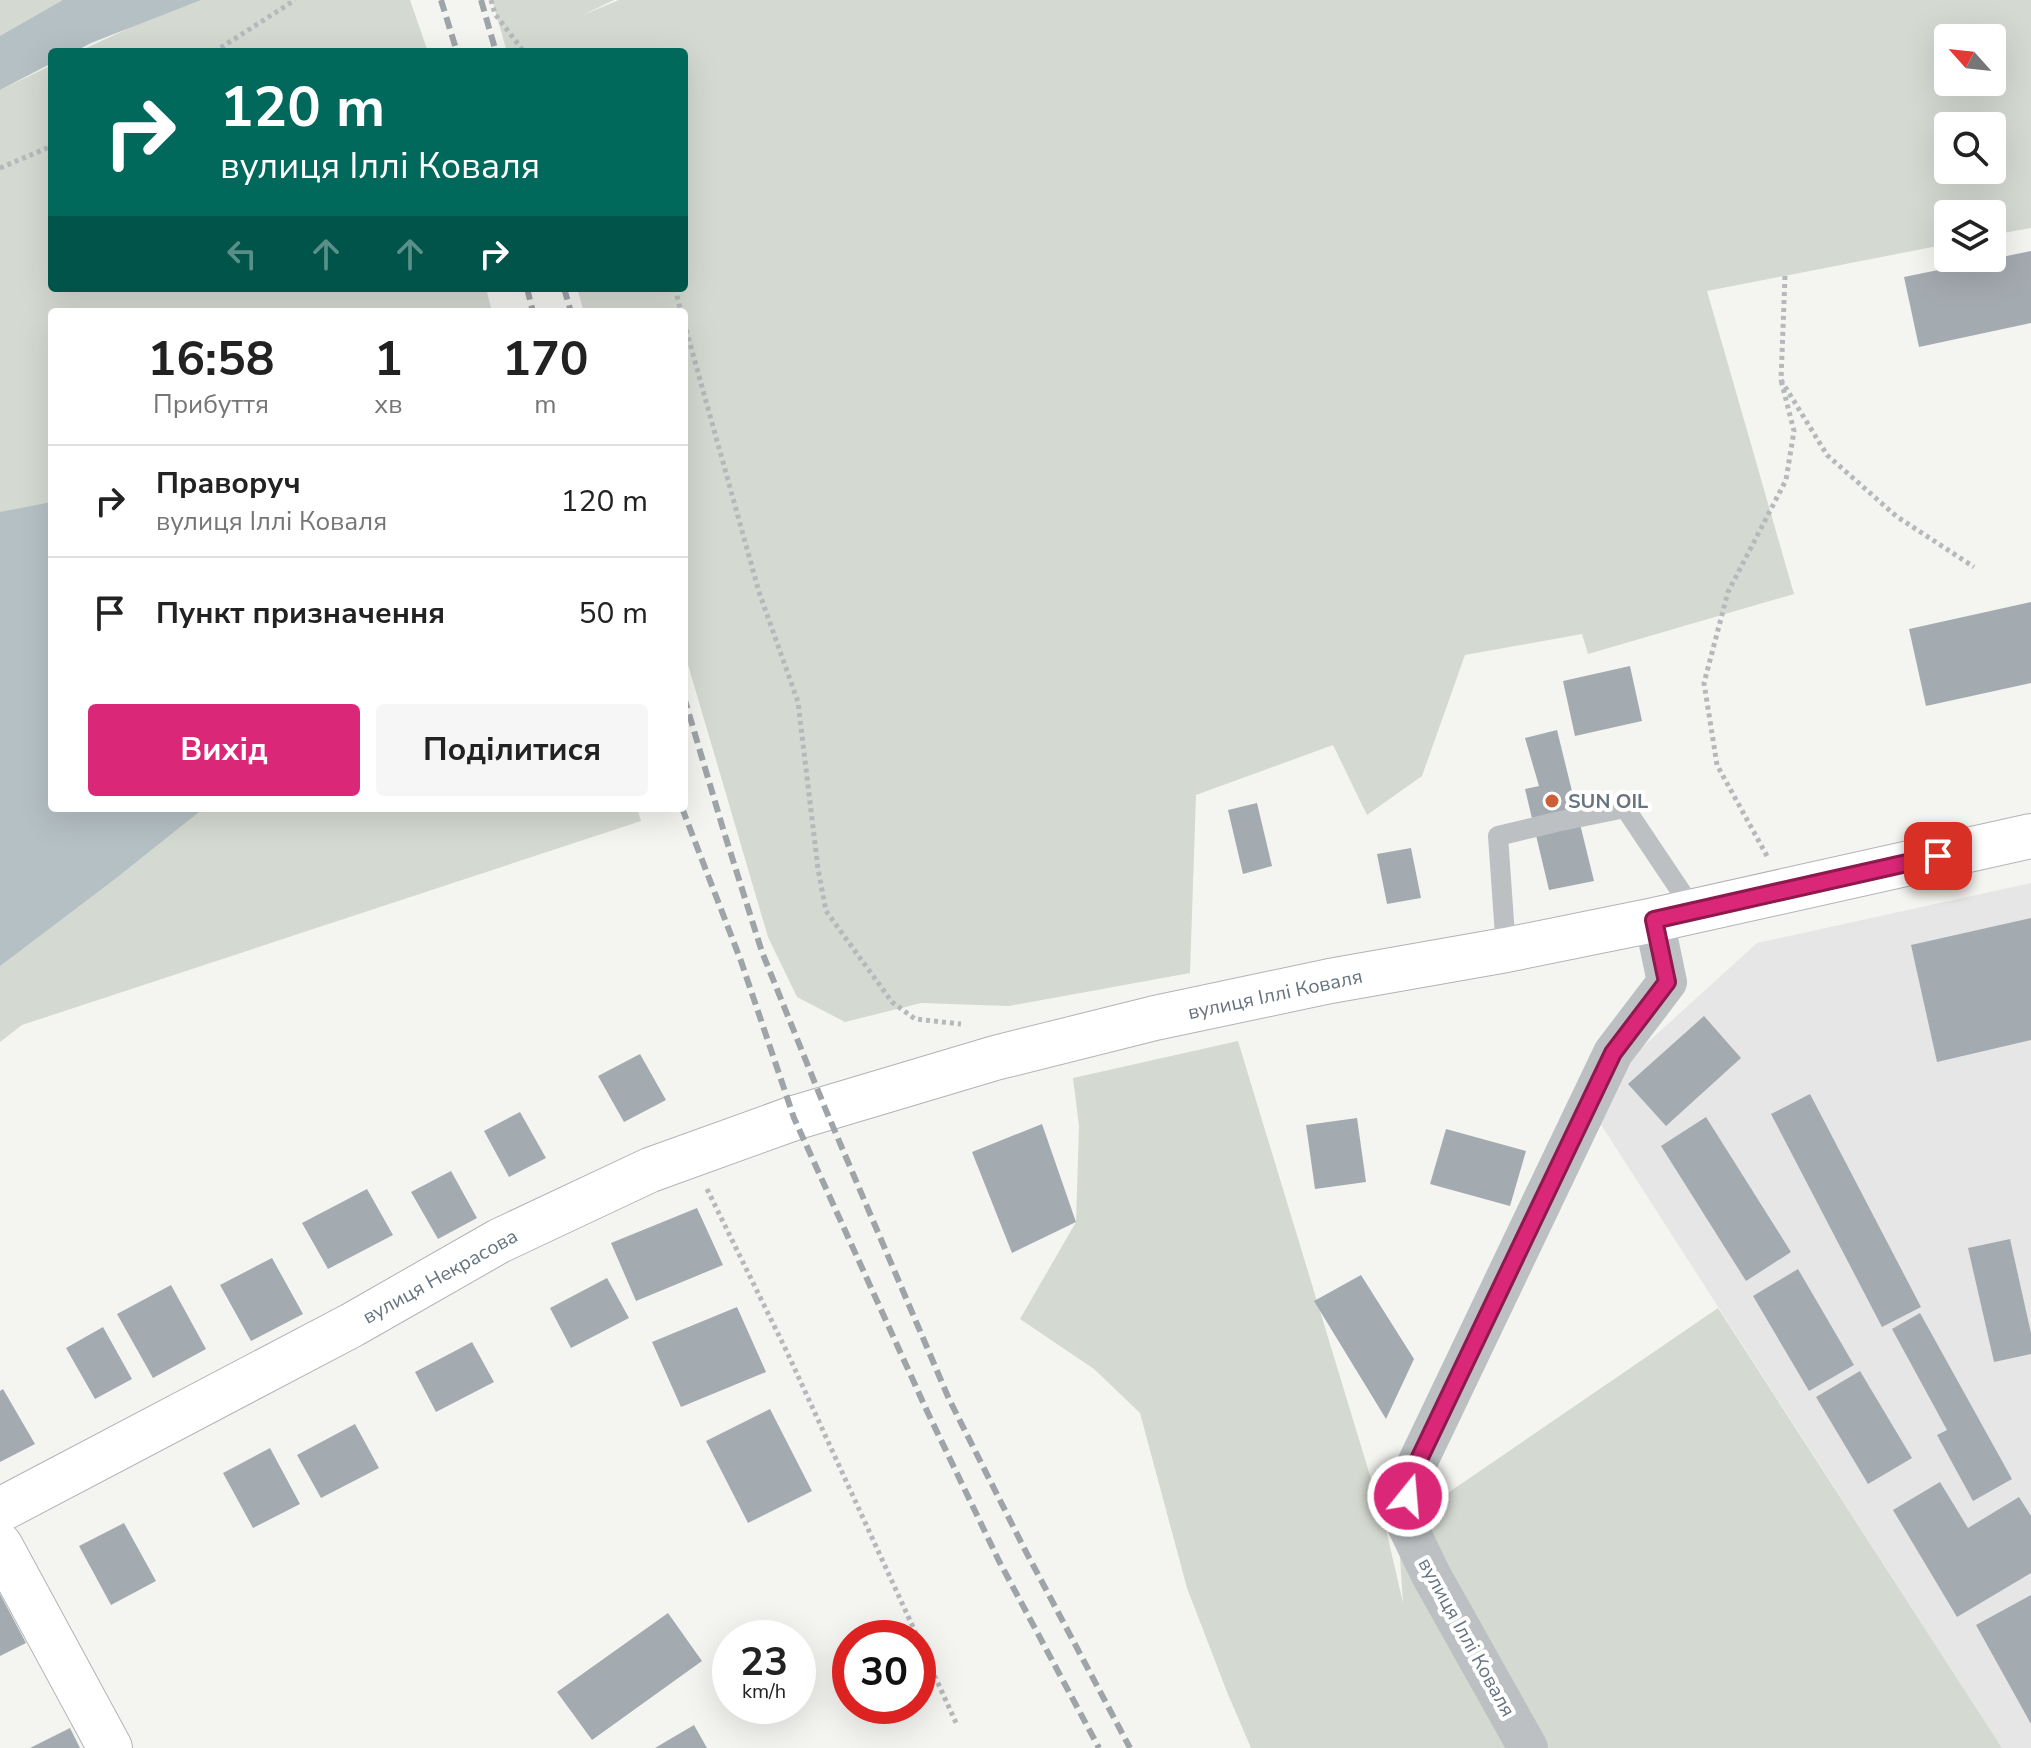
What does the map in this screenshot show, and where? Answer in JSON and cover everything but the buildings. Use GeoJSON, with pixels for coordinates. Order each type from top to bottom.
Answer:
{"type":"FeatureCollection","features":[{"type":"Feature","properties":{"kind":"main road","name":"вулиця Іллі Коваля"},"geometry":{"type":"LineString","coordinates":[[899,1087],[995,1058],[1155,1018],[1674,916],[2031,836]]}},
{"type":"Feature","properties":{"kind":"main road","name":"вулиця Некрасова"},"geometry":{"type":"LineString","coordinates":[[0,1510],[352,1325],[499,1241],[636,1177],[794,1118],[899,1087]]}},
{"type":"Feature","properties":{"kind":"main road"},"geometry":{"type":"LineString","coordinates":[[0,1545],[110,1748]]}},
{"type":"Feature","properties":{"kind":"street","name":"вулиця Іллі Коваля"},"geometry":{"type":"LineString","coordinates":[[1528,1748],[1431,1575],[1404,1519],[1412,1474],[1613,1053],[1667,982],[1674,916]]}},
{"type":"Feature","properties":{"kind":"lane"},"geometry":{"type":"LineString","coordinates":[[1506,950],[1498,836],[1625,808],[1674,916]]}},
{"type":"Feature","properties":{"kind":"path"},"geometry":{"type":"LineString","coordinates":[[220,48],[295,0]]}},
{"type":"Feature","properties":{"kind":"path"},"geometry":{"type":"LineString","coordinates":[[491,0],[495,14],[521,48]]}},
{"type":"Feature","properties":{"kind":"path"},"geometry":{"type":"LineString","coordinates":[[0,168],[48,148]]}},
{"type":"Feature","properties":{"kind":"path"},"geometry":{"type":"LineString","coordinates":[[1774,867],[1717,765],[1704,683],[1728,592],[1786,480],[1794,431],[1781,380],[1785,276]]}},
{"type":"Feature","properties":{"kind":"path"},"geometry":{"type":"LineString","coordinates":[[688,336],[759,592],[798,702],[826,911],[892,1002],[915,1019],[964,1024],[995,1058]]}},
{"type":"Feature","properties":{"kind":"path"},"geometry":{"type":"LineString","coordinates":[[1781,380],[1827,455],[1896,516],[1974,567]]}},
{"type":"Feature","properties":{"kind":"path"},"geometry":{"type":"LineString","coordinates":[[701,1178],[787,1352],[910,1620]]}},
{"type":"Feature","properties":{"kind":"path"},"geometry":{"type":"LineString","coordinates":[[936,1678],[957,1725]]}},
{"type":"Feature","properties":{"kind":"shaded area"},"geometry":{"type":"Polygon","coordinates":[[[0,0],[106,0],[0,43],[0,0]]]}},
{"type":"Feature","properties":{"kind":"shaded area"},"geometry":{"type":"Polygon","coordinates":[[[63,0],[201,0],[82,48],[48,48],[48,65],[0,90],[0,36],[63,0]]]}},
{"type":"Feature","properties":{"kind":"shaded area"},"geometry":{"type":"Polygon","coordinates":[[[189,0],[410,0],[427,48],[87,48],[189,0]]]}},
{"type":"Feature","properties":{"kind":"shaded area"},"geometry":{"type":"Polygon","coordinates":[[[492,0],[614,0],[583,15],[619,0],[2031,0],[2031,228],[2006,232],[2006,200],[1934,200],[1934,247],[1707,291],[1794,594],[1588,654],[1582,634],[1465,655],[1422,776],[1367,815],[1333,745],[1196,795],[1190,973],[1009,1006],[921,1003],[845,1022],[797,997],[768,937],[688,665],[688,308],[583,308],[578,292],[688,292],[688,48],[506,48],[492,0]]]}},
{"type":"Feature","properties":{"kind":"shaded area"},"geometry":{"type":"Polygon","coordinates":[[[48,67],[48,292],[487,292],[491,308],[48,308],[48,812],[638,812],[641,821],[22,1025],[0,1042],[0,90],[48,67]]]}},
{"type":"Feature","properties":{"kind":"shaded area"},"geometry":{"type":"Polygon","coordinates":[[[48,503],[48,812],[199,812],[0,966],[0,512],[48,503]]]}},
{"type":"Feature","properties":{"kind":"shaded area"},"geometry":{"type":"Polygon","coordinates":[[[2031,883],[2031,1748],[2002,1748],[1598,1120],[1625,1063],[1757,943],[2031,883]]]}},
{"type":"Feature","properties":{"kind":"shaded area"},"geometry":{"type":"Polygon","coordinates":[[[1238,1041],[1385,1525],[1403,1603],[1398,1527],[1718,1308],[2002,1748],[1251,1748],[1187,1588],[1140,1413],[1094,1369],[1020,1319],[1076,1222],[1079,1126],[1073,1078],[1238,1041]]]}},
{"type":"Feature","properties":{"kind":"railway"},"geometry":{"type":"LineString","coordinates":[[441,0],[456,48]]}},
{"type":"Feature","properties":{"kind":"railway"},"geometry":{"type":"LineString","coordinates":[[481,0],[495,48]]}},
{"type":"Feature","properties":{"kind":"railway"},"geometry":{"type":"LineString","coordinates":[[528,292],[532,308]]}},
{"type":"Feature","properties":{"kind":"railway"},"geometry":{"type":"LineString","coordinates":[[565,292],[570,308]]}},
{"type":"Feature","properties":{"kind":"railway"},"geometry":{"type":"LineString","coordinates":[[688,710],[762,952],[825,1108],[949,1399],[1130,1748]]}},
{"type":"Feature","properties":{"kind":"railway"},"geometry":{"type":"LineString","coordinates":[[684,812],[741,961],[794,1118],[999,1561],[1099,1748]]}},
{"type":"Feature","properties":{"kind":"place","name":"SUN OIL"},"geometry":{"type":"Point","coordinates":[1552,801]}},
{"type":"Feature","properties":{"kind":"route"},"geometry":{"type":"LineString","coordinates":[[1408,1496],[1412,1474],[1613,1053],[1667,982],[1654,920],[1938,856]]}}]}
